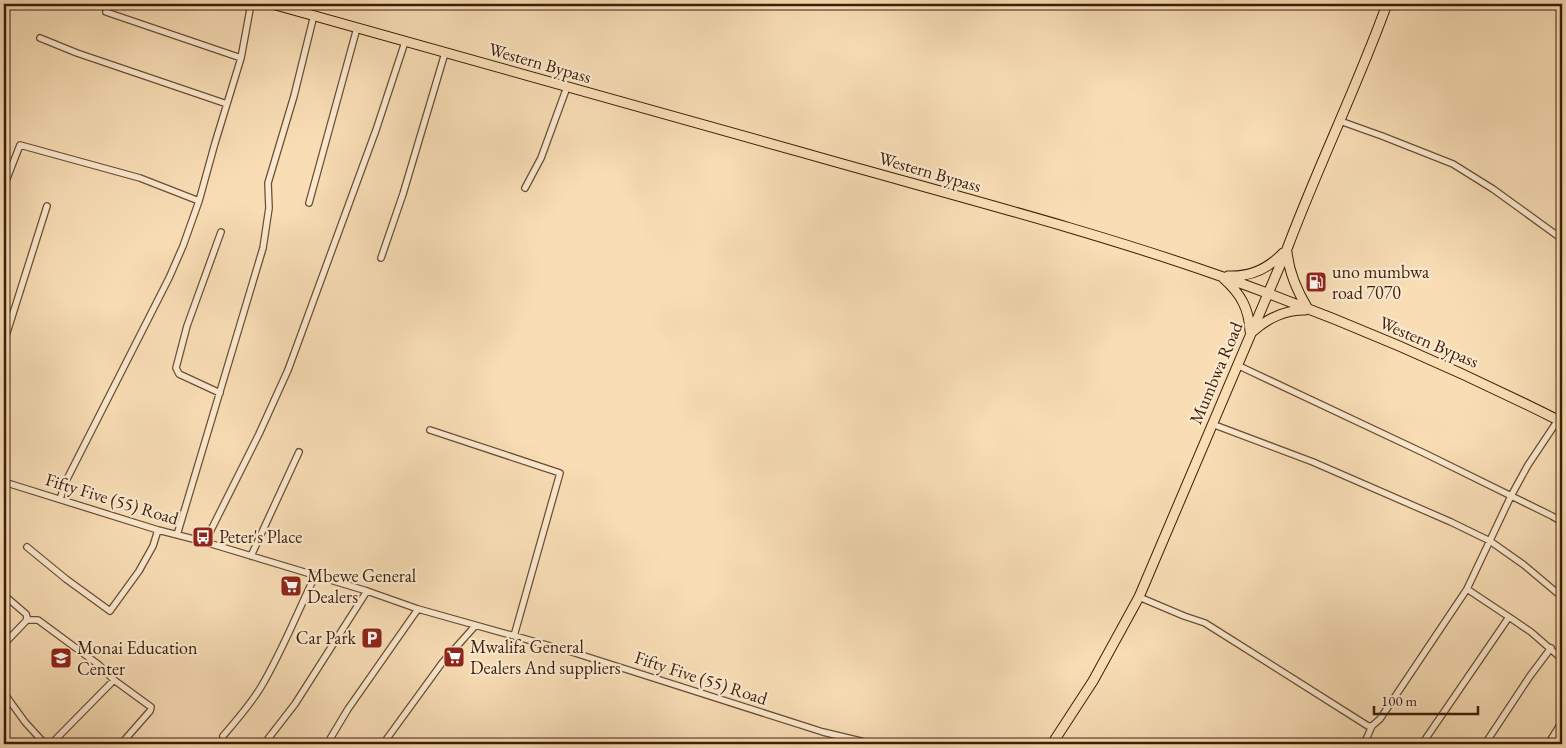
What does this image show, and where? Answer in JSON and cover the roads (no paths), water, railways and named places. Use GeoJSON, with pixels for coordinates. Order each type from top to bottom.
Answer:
{"type":"FeatureCollection","features":[{"type":"Feature","properties":{"kind":"main road","name":"Western Bypass"},"geometry":{"type":"LineString","coordinates":[[272,4],[1034,218],[1220,276],[1268,293],[1461,373],[1560,421]]}},
{"type":"Feature","properties":{"kind":"main road","name":"Mumbwa Road"},"geometry":{"type":"LineString","coordinates":[[1052,744],[1093,681],[1139,597],[1373,44],[1387,4]]}},
{"type":"Feature","properties":{"kind":"main road"},"geometry":{"type":"LineString","coordinates":[[1220,276],[1240,277],[1257,272],[1274,262],[1287,249]]}},
{"type":"Feature","properties":{"kind":"main road"},"geometry":{"type":"LineString","coordinates":[[1250,334],[1271,318],[1282,313],[1308,310],[1295,287],[1289,268],[1287,249]]}},
{"type":"Feature","properties":{"kind":"main road"},"geometry":{"type":"LineString","coordinates":[[1220,276],[1234,288],[1243,302],[1250,318],[1250,334]]}},
{"type":"Feature","properties":{"kind":"street"},"geometry":{"type":"LineString","coordinates":[[60,499],[66,481],[169,278],[183,246],[199,202],[241,58],[251,4]]}},
{"type":"Feature","properties":{"kind":"street"},"geometry":{"type":"LineString","coordinates":[[106,12],[241,58]]}},
{"type":"Feature","properties":{"kind":"street"},"geometry":{"type":"LineString","coordinates":[[177,535],[263,248],[269,208],[268,183],[294,96],[314,15]]}},
{"type":"Feature","properties":{"kind":"street"},"geometry":{"type":"LineString","coordinates":[[309,203],[357,28]]}},
{"type":"Feature","properties":{"kind":"street"},"geometry":{"type":"LineString","coordinates":[[40,38],[77,53],[227,104]]}},
{"type":"Feature","properties":{"kind":"street"},"geometry":{"type":"LineString","coordinates":[[205,542],[288,370],[373,139],[404,42]]}},
{"type":"Feature","properties":{"kind":"street"},"geometry":{"type":"LineString","coordinates":[[381,258],[403,194],[445,53]]}},
{"type":"Feature","properties":{"kind":"street"},"geometry":{"type":"LineString","coordinates":[[525,188],[541,158],[568,87]]}},
{"type":"Feature","properties":{"kind":"street"},"geometry":{"type":"LineString","coordinates":[[1340,121],[1453,164],[1493,189],[1562,238]]}},
{"type":"Feature","properties":{"kind":"street"},"geometry":{"type":"LineString","coordinates":[[4,186],[20,145],[140,178],[199,202]]}},
{"type":"Feature","properties":{"kind":"street"},"geometry":{"type":"LineString","coordinates":[[4,342],[46,206]]}},
{"type":"Feature","properties":{"kind":"street"},"geometry":{"type":"LineString","coordinates":[[220,393],[179,374],[176,368],[187,326],[221,232]]}},
{"type":"Feature","properties":{"kind":"street"},"geometry":{"type":"LineString","coordinates":[[1237,365],[1562,522]]}},
{"type":"Feature","properties":{"kind":"street"},"geometry":{"type":"LineString","coordinates":[[1364,744],[1372,726],[1380,719],[1467,588],[1528,465],[1560,421]]}},
{"type":"Feature","properties":{"kind":"street"},"geometry":{"type":"LineString","coordinates":[[1212,424],[1313,462],[1490,541],[1524,565],[1562,596]]}},
{"type":"Feature","properties":{"kind":"street"},"geometry":{"type":"LineString","coordinates":[[430,430],[560,473],[514,636]]}},
{"type":"Feature","properties":{"kind":"street"},"geometry":{"type":"LineString","coordinates":[[251,556],[299,452]]}},
{"type":"Feature","properties":{"kind":"street","name":"Fifty Five (55) Road"},"geometry":{"type":"LineString","coordinates":[[4,482],[158,530],[205,542],[367,591],[418,609],[575,653],[823,732],[873,744]]}},
{"type":"Feature","properties":{"kind":"street"},"geometry":{"type":"LineString","coordinates":[[27,547],[66,579],[110,611],[140,571],[158,530]]}},
{"type":"Feature","properties":{"kind":"street"},"geometry":{"type":"LineString","coordinates":[[223,736],[260,688],[275,661],[315,576]]}},
{"type":"Feature","properties":{"kind":"street"},"geometry":{"type":"LineString","coordinates":[[1467,588],[1551,648],[1562,659]]}},
{"type":"Feature","properties":{"kind":"street"},"geometry":{"type":"LineString","coordinates":[[264,744],[295,704],[367,591]]}},
{"type":"Feature","properties":{"kind":"street"},"geometry":{"type":"LineString","coordinates":[[4,596],[26,614],[27,620]]}},
{"type":"Feature","properties":{"kind":"street"},"geometry":{"type":"LineString","coordinates":[[1139,597],[1205,623],[1343,711],[1368,726],[1372,726]]}},
{"type":"Feature","properties":{"kind":"street"},"geometry":{"type":"LineString","coordinates":[[327,744],[348,709],[418,609]]}},
{"type":"Feature","properties":{"kind":"street"},"geometry":{"type":"LineString","coordinates":[[1422,744],[1509,617]]}},
{"type":"Feature","properties":{"kind":"street"},"geometry":{"type":"LineString","coordinates":[[4,644],[27,620],[38,620],[99,665],[114,680],[151,707],[150,711],[121,744]]}},
{"type":"Feature","properties":{"kind":"street"},"geometry":{"type":"LineString","coordinates":[[383,744],[442,664],[475,626]]}},
{"type":"Feature","properties":{"kind":"street"},"geometry":{"type":"LineString","coordinates":[[1485,744],[1551,648]]}},
{"type":"Feature","properties":{"kind":"street"},"geometry":{"type":"LineString","coordinates":[[51,744],[114,680]]}},
{"type":"Feature","properties":{"kind":"street"},"geometry":{"type":"LineString","coordinates":[[4,693],[44,744]]}},
{"type":"Feature","properties":{"kind":"street"},"geometry":{"type":"LineString","coordinates":[[1548,744],[1562,722]]}},
{"type":"Feature","properties":{"kind":"place","name":"uno mumbwa road 7070"},"geometry":{"type":"Point","coordinates":[1316,282]}},
{"type":"Feature","properties":{"kind":"place","name":"Peter's Place"},"geometry":{"type":"Point","coordinates":[203,537]}},
{"type":"Feature","properties":{"kind":"place","name":"Mbewe General Dealers"},"geometry":{"type":"Point","coordinates":[291,586]}},
{"type":"Feature","properties":{"kind":"place","name":"Car Park"},"geometry":{"type":"Point","coordinates":[372,638]}},
{"type":"Feature","properties":{"kind":"place","name":"Mwalifa General Dealers And suppliers"},"geometry":{"type":"Point","coordinates":[454,657]}},
{"type":"Feature","properties":{"kind":"place","name":"Monai Education Center"},"geometry":{"type":"Point","coordinates":[61,658]}}]}
